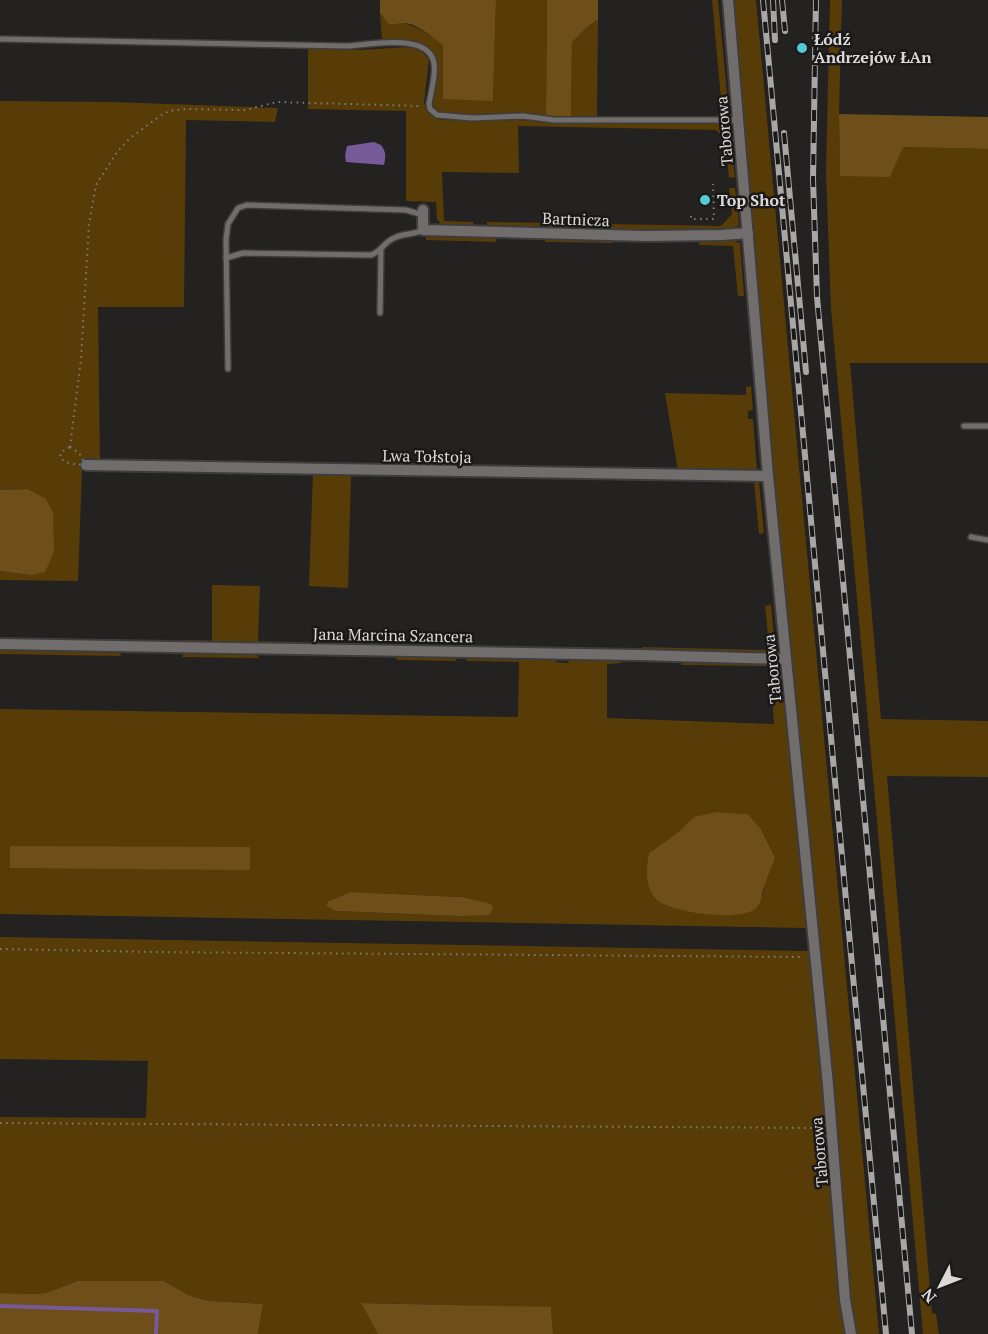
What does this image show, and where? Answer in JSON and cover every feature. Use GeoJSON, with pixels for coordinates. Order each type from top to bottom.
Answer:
{"type":"FeatureCollection","features":[{"type":"Feature","properties":{"kind":"street","name":"Taborowa"},"geometry":{"type":"LineString","coordinates":[[728,0],[768,476],[832,1128],[845,1300],[851,1334]]}},
{"type":"Feature","properties":{"kind":"street"},"geometry":{"type":"LineString","coordinates":[[423,213],[423,230]]}},
{"type":"Feature","properties":{"kind":"street","name":"Bartnicza"},"geometry":{"type":"LineString","coordinates":[[423,230],[646,236],[748,233]]}},
{"type":"Feature","properties":{"kind":"street","name":"Lwa Tołstoja"},"geometry":{"type":"LineString","coordinates":[[86,465],[768,476]]}},
{"type":"Feature","properties":{"kind":"street","name":"Jana Marcina Szancera"},"geometry":{"type":"LineString","coordinates":[[0,644],[639,654],[786,659]]}},
{"type":"Feature","properties":{"kind":"lane"},"geometry":{"type":"LineString","coordinates":[[0,39],[346,46],[402,42],[419,45],[433,57],[430,106],[437,115],[472,118],[523,116],[554,120],[738,120]]}},
{"type":"Feature","properties":{"kind":"lane"},"geometry":{"type":"LineString","coordinates":[[228,369],[226,258],[228,224],[233,213],[242,206],[406,210],[423,213]]}},
{"type":"Feature","properties":{"kind":"lane"},"geometry":{"type":"LineString","coordinates":[[226,258],[243,253],[371,255],[378,253],[395,237],[423,230]]}},
{"type":"Feature","properties":{"kind":"lane"},"geometry":{"type":"LineString","coordinates":[[380,313],[381,249]]}},
{"type":"Feature","properties":{"kind":"lane"},"geometry":{"type":"LineString","coordinates":[[964,426],[988,426]]}},
{"type":"Feature","properties":{"kind":"lane"},"geometry":{"type":"LineString","coordinates":[[971,537],[988,540]]}},
{"type":"Feature","properties":{"kind":"path"},"geometry":{"type":"LineString","coordinates":[[70,447],[81,359],[89,224],[96,185],[117,152],[130,138],[169,111],[185,109],[245,111],[277,102],[430,106]]}},
{"type":"Feature","properties":{"kind":"path"},"geometry":{"type":"LineString","coordinates":[[691,216],[690,219],[714,219],[713,184]]}},
{"type":"Feature","properties":{"kind":"path"},"geometry":{"type":"LineString","coordinates":[[70,447],[79,453],[86,465]]}},
{"type":"Feature","properties":{"kind":"path"},"geometry":{"type":"LineString","coordinates":[[70,447],[61,452],[61,460],[69,464],[86,465]]}},
{"type":"Feature","properties":{"kind":"path"},"geometry":{"type":"LineString","coordinates":[[0,949],[815,957]]}},
{"type":"Feature","properties":{"kind":"path"},"geometry":{"type":"LineString","coordinates":[[0,1123],[832,1128]]}},
{"type":"Feature","properties":{"kind":"shaded area"},"geometry":{"type":"Polygon","coordinates":[[[380,0],[496,0],[493,101],[443,99],[443,45],[408,23],[389,24],[380,13],[380,0]]]}},
{"type":"Feature","properties":{"kind":"shaded area"},"geometry":{"type":"Polygon","coordinates":[[[496,0],[547,0],[546,115],[450,114],[436,111],[433,106],[437,67],[435,55],[423,44],[416,42],[382,41],[380,13],[383,17],[414,26],[442,44],[493,101],[496,0]]]}},
{"type":"Feature","properties":{"kind":"shaded area"},"geometry":{"type":"Polygon","coordinates":[[[547,0],[598,0],[598,20],[572,42],[571,116],[546,115],[547,0]]]}},
{"type":"Feature","properties":{"kind":"shaded area"},"geometry":{"type":"Polygon","coordinates":[[[712,0],[718,0],[729,114],[716,116],[722,110],[712,0]]]}},
{"type":"Feature","properties":{"kind":"shaded area"},"geometry":{"type":"Polygon","coordinates":[[[732,0],[756,0],[879,1334],[855,1334],[852,1318],[772,478],[732,0]]]}},
{"type":"Feature","properties":{"kind":"shaded area"},"geometry":{"type":"Polygon","coordinates":[[[830,0],[842,0],[840,176],[903,147],[988,149],[988,363],[850,363],[881,719],[988,721],[988,777],[887,776],[932,1313],[936,1314],[939,1334],[923,1334],[831,309],[826,173],[830,0]]]}},
{"type":"Feature","properties":{"kind":"shaded area"},"geometry":{"type":"Polygon","coordinates":[[[598,20],[597,116],[571,116],[572,42],[598,20]]]}},
{"type":"Feature","properties":{"kind":"shaded area"},"geometry":{"type":"Polygon","coordinates":[[[408,47],[421,51],[429,59],[424,103],[428,111],[437,119],[562,123],[585,121],[722,123],[729,126],[735,177],[729,178],[725,139],[716,130],[518,126],[519,173],[442,172],[444,221],[473,222],[474,228],[442,226],[437,219],[436,202],[406,201],[406,111],[308,109],[308,48],[360,50],[408,47]]]}},
{"type":"Feature","properties":{"kind":"shaded area"},"geometry":{"type":"Polygon","coordinates":[[[0,101],[113,102],[278,108],[275,122],[186,120],[184,307],[98,307],[100,460],[90,460],[82,470],[78,581],[0,580],[0,571],[30,575],[27,489],[0,490],[0,101]]]}},
{"type":"Feature","properties":{"kind":"shaded area"},"geometry":{"type":"Polygon","coordinates":[[[839,114],[988,117],[988,149],[903,147],[890,177],[840,176],[839,114]]]}},
{"type":"Feature","properties":{"kind":"shaded area"},"geometry":{"type":"Polygon","coordinates":[[[374,142],[381,145],[384,150],[384,165],[346,162],[347,146],[374,142]]]}},
{"type":"Feature","properties":{"kind":"shaded area"},"geometry":{"type":"Polygon","coordinates":[[[729,188],[735,188],[739,225],[731,230],[664,232],[487,228],[487,222],[721,226],[732,214],[729,188]]]}},
{"type":"Feature","properties":{"kind":"shaded area"},"geometry":{"type":"Polygon","coordinates":[[[426,237],[497,238],[496,242],[426,240],[426,237]]]}},
{"type":"Feature","properties":{"kind":"shaded area"},"geometry":{"type":"Polygon","coordinates":[[[545,239],[613,240],[613,243],[545,242],[545,239]]]}},
{"type":"Feature","properties":{"kind":"shaded area"},"geometry":{"type":"Polygon","coordinates":[[[732,240],[740,243],[744,296],[738,296],[733,246],[699,245],[699,241],[732,240]]]}},
{"type":"Feature","properties":{"kind":"shaded area"},"geometry":{"type":"Polygon","coordinates":[[[751,386],[753,410],[748,411],[748,419],[753,419],[757,471],[678,471],[665,393],[746,395],[746,387],[751,386]]]}},
{"type":"Feature","properties":{"kind":"shaded area"},"geometry":{"type":"Polygon","coordinates":[[[313,473],[351,474],[348,588],[309,586],[313,473]]]}},
{"type":"Feature","properties":{"kind":"shaded area"},"geometry":{"type":"Polygon","coordinates":[[[754,481],[759,482],[764,533],[759,534],[754,481]]]}},
{"type":"Feature","properties":{"kind":"shaded area"},"geometry":{"type":"Polygon","coordinates":[[[27,489],[45,498],[53,512],[54,552],[45,572],[30,575],[0,571],[0,490],[27,489]]]}},
{"type":"Feature","properties":{"kind":"shaded area"},"geometry":{"type":"Polygon","coordinates":[[[212,585],[260,586],[258,641],[280,642],[278,645],[187,643],[186,640],[212,641],[212,585]]]}},
{"type":"Feature","properties":{"kind":"shaded area"},"geometry":{"type":"Polygon","coordinates":[[[771,605],[775,647],[768,653],[644,651],[642,647],[766,650],[769,645],[765,606],[771,605]]]}},
{"type":"Feature","properties":{"kind":"shaded area"},"geometry":{"type":"Polygon","coordinates":[[[0,649],[120,652],[121,656],[0,654],[0,649]]]}},
{"type":"Feature","properties":{"kind":"shaded area"},"geometry":{"type":"Polygon","coordinates":[[[184,653],[257,654],[259,658],[182,657],[184,653]]]}},
{"type":"Feature","properties":{"kind":"shaded area"},"geometry":{"type":"Polygon","coordinates":[[[399,655],[455,656],[456,661],[396,660],[399,655]]]}},
{"type":"Feature","properties":{"kind":"shaded area"},"geometry":{"type":"Polygon","coordinates":[[[468,656],[554,658],[556,662],[568,663],[570,658],[619,659],[621,663],[607,664],[607,718],[774,724],[770,666],[681,665],[685,660],[768,662],[782,671],[807,928],[0,914],[0,709],[518,717],[519,662],[466,661],[468,656]],[[716,812],[670,838],[649,853],[648,877],[655,899],[763,895],[764,886],[775,858],[761,829],[748,814],[716,812]],[[351,892],[328,901],[326,906],[336,911],[458,916],[461,897],[351,892]]]}},
{"type":"Feature","properties":{"kind":"shaded area"},"geometry":{"type":"Polygon","coordinates":[[[716,812],[748,814],[761,829],[775,858],[759,903],[755,909],[747,913],[720,915],[687,911],[661,903],[654,897],[649,887],[647,870],[649,853],[680,831],[694,817],[716,812]]]}},
{"type":"Feature","properties":{"kind":"shaded area"},"geometry":{"type":"Polygon","coordinates":[[[10,846],[250,847],[250,870],[10,868],[10,846]]]}},
{"type":"Feature","properties":{"kind":"shaded area"},"geometry":{"type":"Polygon","coordinates":[[[351,892],[461,897],[491,904],[493,908],[489,915],[458,916],[336,911],[326,906],[328,901],[351,892]]]}},
{"type":"Feature","properties":{"kind":"shaded area"},"geometry":{"type":"Polygon","coordinates":[[[0,937],[810,951],[824,1081],[840,1296],[846,1334],[553,1334],[551,1308],[373,1303],[362,1304],[378,1334],[258,1334],[263,1304],[210,1301],[190,1296],[164,1281],[77,1281],[49,1292],[37,1294],[0,1293],[0,1117],[146,1118],[148,1061],[0,1059],[0,937]]]}},
{"type":"Feature","properties":{"kind":"shaded area"},"geometry":{"type":"Polygon","coordinates":[[[77,1281],[164,1281],[190,1296],[210,1301],[263,1304],[258,1334],[0,1334],[0,1293],[37,1294],[49,1292],[77,1281]]]}},
{"type":"Feature","properties":{"kind":"shaded area"},"geometry":{"type":"Polygon","coordinates":[[[361,1303],[551,1307],[553,1334],[378,1334],[361,1303]]]}},
{"type":"Feature","properties":{"kind":"waterway"},"geometry":{"type":"LineString","coordinates":[[0,1306],[157,1311],[156,1334]]}},
{"type":"Feature","properties":{"kind":"railway"},"geometry":{"type":"LineString","coordinates":[[763,0],[886,1334]]}},
{"type":"Feature","properties":{"kind":"railway"},"geometry":{"type":"LineString","coordinates":[[773,0],[775,40]]}},
{"type":"Feature","properties":{"kind":"railway"},"geometry":{"type":"LineString","coordinates":[[782,0],[785,31]]}},
{"type":"Feature","properties":{"kind":"railway"},"geometry":{"type":"LineString","coordinates":[[816,0],[813,179],[817,297],[912,1334]]}},
{"type":"Feature","properties":{"kind":"railway"},"geometry":{"type":"LineString","coordinates":[[784,133],[806,372]]}},
{"type":"Feature","properties":{"kind":"place","name":"Łódź Andrzejów ŁAn"},"geometry":{"type":"Point","coordinates":[802,48]}},
{"type":"Feature","properties":{"kind":"place","name":"Top Shot"},"geometry":{"type":"Point","coordinates":[705,200]}}]}
